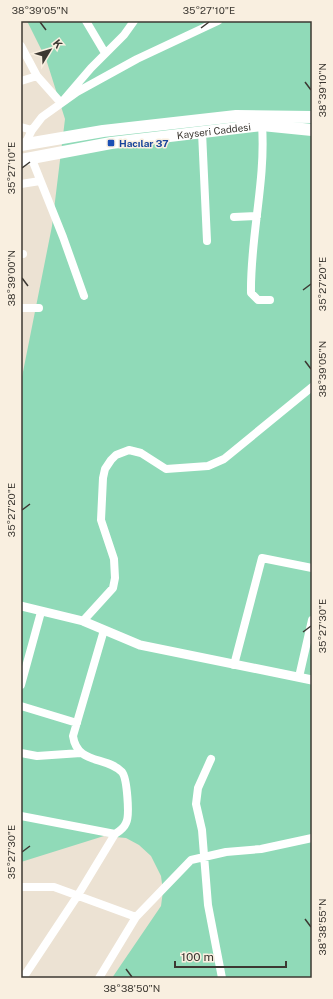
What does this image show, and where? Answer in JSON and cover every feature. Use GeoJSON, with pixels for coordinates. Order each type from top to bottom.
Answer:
{"type":"FeatureCollection","features":[{"type":"Feature","properties":{"kind":"main road","name":"Kayseri Caddesi"},"geometry":{"type":"LineString","coordinates":[[23,145],[103,131],[236,116],[312,117]]}},
{"type":"Feature","properties":{"kind":"main road","name":"Kayseri Caddesi"},"geometry":{"type":"LineString","coordinates":[[26,158],[111,143],[262,125],[312,130]]}},
{"type":"Feature","properties":{"kind":"street"},"geometry":{"type":"LineString","coordinates":[[86,21],[105,53]]}},
{"type":"Feature","properties":{"kind":"street"},"geometry":{"type":"LineString","coordinates":[[61,103],[105,53],[124,35],[134,21]]}},
{"type":"Feature","properties":{"kind":"street"},"geometry":{"type":"LineString","coordinates":[[23,145],[42,117],[77,92],[137,59],[218,21]]}},
{"type":"Feature","properties":{"kind":"street"},"geometry":{"type":"LineString","coordinates":[[21,46],[37,76],[61,103]]}},
{"type":"Feature","properties":{"kind":"street"},"geometry":{"type":"LineString","coordinates":[[21,81],[37,76]]}},
{"type":"Feature","properties":{"kind":"street"},"geometry":{"type":"LineString","coordinates":[[262,125],[264,154],[251,273],[251,293],[258,300],[270,300]]}},
{"type":"Feature","properties":{"kind":"street"},"geometry":{"type":"LineString","coordinates":[[21,127],[32,130]]}},
{"type":"Feature","properties":{"kind":"street"},"geometry":{"type":"LineString","coordinates":[[202,132],[207,241]]}},
{"type":"Feature","properties":{"kind":"street"},"geometry":{"type":"LineString","coordinates":[[26,158],[40,181],[63,237],[84,296]]}},
{"type":"Feature","properties":{"kind":"street"},"geometry":{"type":"LineString","coordinates":[[21,184],[40,181]]}},
{"type":"Feature","properties":{"kind":"street"},"geometry":{"type":"LineString","coordinates":[[234,217],[257,216]]}},
{"type":"Feature","properties":{"kind":"street"},"geometry":{"type":"LineString","coordinates":[[21,308],[39,308]]}},
{"type":"Feature","properties":{"kind":"street"},"geometry":{"type":"LineString","coordinates":[[83,621],[113,588],[115,578],[114,559],[102,520],[103,478],[110,460],[116,455],[129,450],[141,453],[166,468],[208,466],[224,459],[312,388]]}},
{"type":"Feature","properties":{"kind":"street"},"geometry":{"type":"LineString","coordinates":[[234,665],[262,558],[312,568]]}},
{"type":"Feature","properties":{"kind":"street"},"geometry":{"type":"LineString","coordinates":[[21,606],[83,621],[140,645],[312,680]]}},
{"type":"Feature","properties":{"kind":"street"},"geometry":{"type":"LineString","coordinates":[[21,685],[41,612]]}},
{"type":"Feature","properties":{"kind":"street"},"geometry":{"type":"LineString","coordinates":[[299,677],[312,620]]}},
{"type":"Feature","properties":{"kind":"street"},"geometry":{"type":"LineString","coordinates":[[81,753],[74,742],[73,736],[104,630]]}},
{"type":"Feature","properties":{"kind":"street"},"geometry":{"type":"LineString","coordinates":[[21,706],[76,723]]}},
{"type":"Feature","properties":{"kind":"street"},"geometry":{"type":"LineString","coordinates":[[21,753],[37,756],[81,753],[117,768],[125,778],[128,819],[122,830],[115,834],[78,895],[23,978]]}},
{"type":"Feature","properties":{"kind":"street"},"geometry":{"type":"LineString","coordinates":[[211,759],[196,796],[204,856],[208,905],[222,978]]}},
{"type":"Feature","properties":{"kind":"street"},"geometry":{"type":"LineString","coordinates":[[21,816],[115,834]]}},
{"type":"Feature","properties":{"kind":"street"},"geometry":{"type":"LineString","coordinates":[[99,978],[136,917],[191,860],[226,852],[261,849],[312,838]]}},
{"type":"Feature","properties":{"kind":"street"},"geometry":{"type":"LineString","coordinates":[[21,887],[54,887],[136,917]]}},
{"type":"Feature","properties":{"kind":"green space"},"geometry":{"type":"Polygon","coordinates":[[[27,21],[312,21],[312,978],[112,978],[161,906],[163,891],[161,876],[151,856],[139,845],[126,838],[104,836],[21,862],[21,382],[52,226],[65,119],[46,59],[27,21]]]}},
{"type":"Feature","properties":{"kind":"place","name":"Hacılar 37"},"geometry":{"type":"Point","coordinates":[111,143]}}]}
